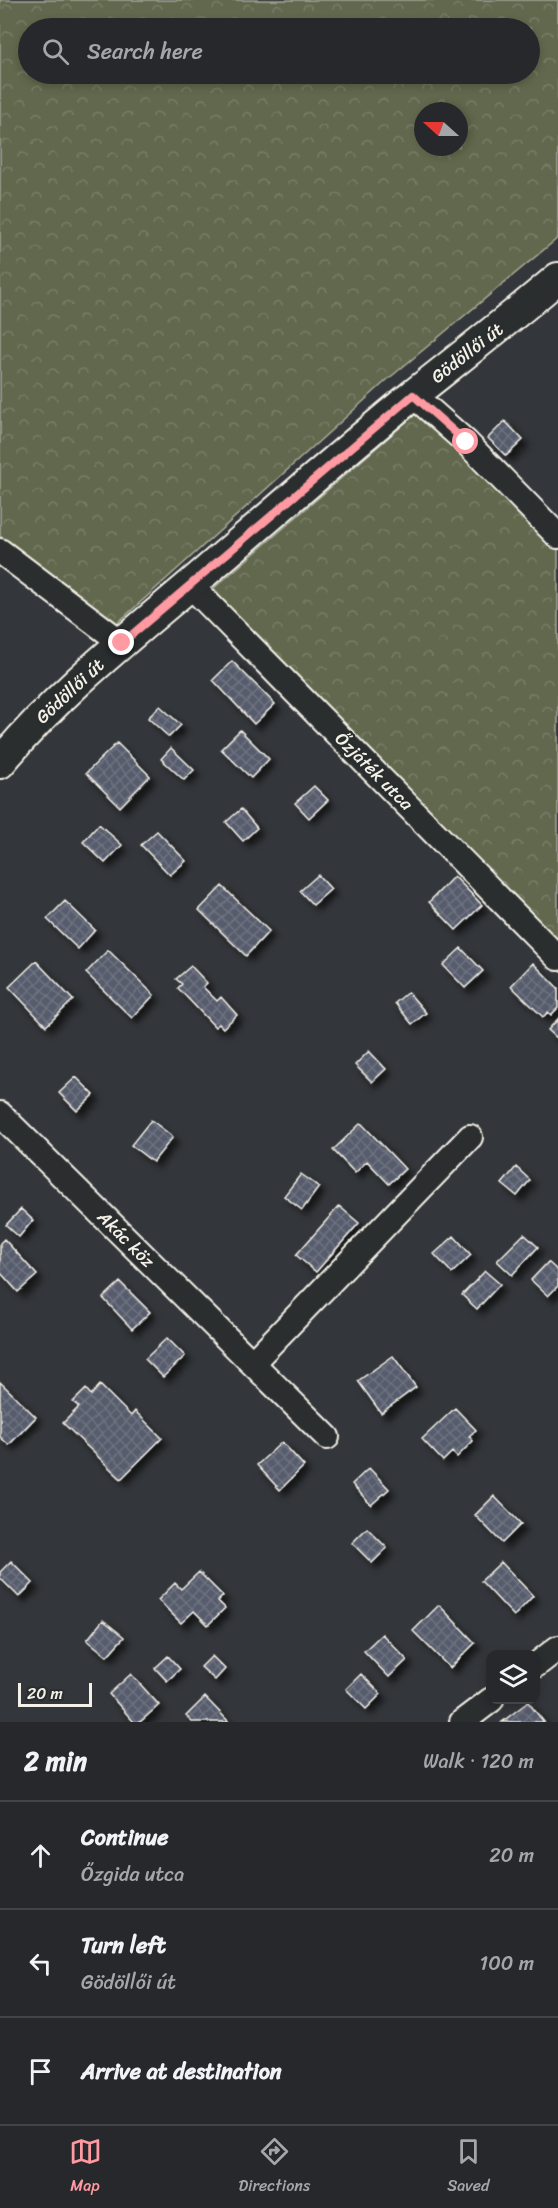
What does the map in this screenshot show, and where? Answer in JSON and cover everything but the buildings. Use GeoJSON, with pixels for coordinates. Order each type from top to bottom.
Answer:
{"type":"FeatureCollection","features":[{"type":"Feature","properties":{"kind":"main road","name":"Gödöllői út"},"geometry":{"type":"LineString","coordinates":[[0,763],[22,735],[122,643],[413,395],[558,278]]}},
{"type":"Feature","properties":{"kind":"street"},"geometry":{"type":"LineString","coordinates":[[413,395],[466,442],[558,536]]}},
{"type":"Feature","properties":{"kind":"street"},"geometry":{"type":"LineString","coordinates":[[0,551],[122,643]]}},
{"type":"Feature","properties":{"kind":"street","name":"Őzjáték utca"},"geometry":{"type":"LineString","coordinates":[[190,585],[558,958]]}},
{"type":"Feature","properties":{"kind":"street","name":"Akác köz"},"geometry":{"type":"LineString","coordinates":[[0,1114],[327,1437]]}},
{"type":"Feature","properties":{"kind":"street"},"geometry":{"type":"LineString","coordinates":[[252,1363],[470,1137]]}},
{"type":"Feature","properties":{"kind":"street"},"geometry":{"type":"LineString","coordinates":[[540,1662],[558,1648]]}},
{"type":"Feature","properties":{"kind":"street"},"geometry":{"type":"LineString","coordinates":[[462,1722],[486,1704]]}},
{"type":"Feature","properties":{"kind":"green space"},"geometry":{"type":"Polygon","coordinates":[[[0,0],[558,0],[558,238],[387,380],[113,627],[0,536],[0,0]]]}},
{"type":"Feature","properties":{"kind":"green space"},"geometry":{"type":"Polygon","coordinates":[[[419,411],[558,542],[558,941],[413,797],[308,686],[228,611],[214,588],[419,411]]]}},
{"type":"Feature","properties":{"kind":"route"},"geometry":{"type":"LineString","coordinates":[[122,643],[413,395],[466,442]]}}]}
